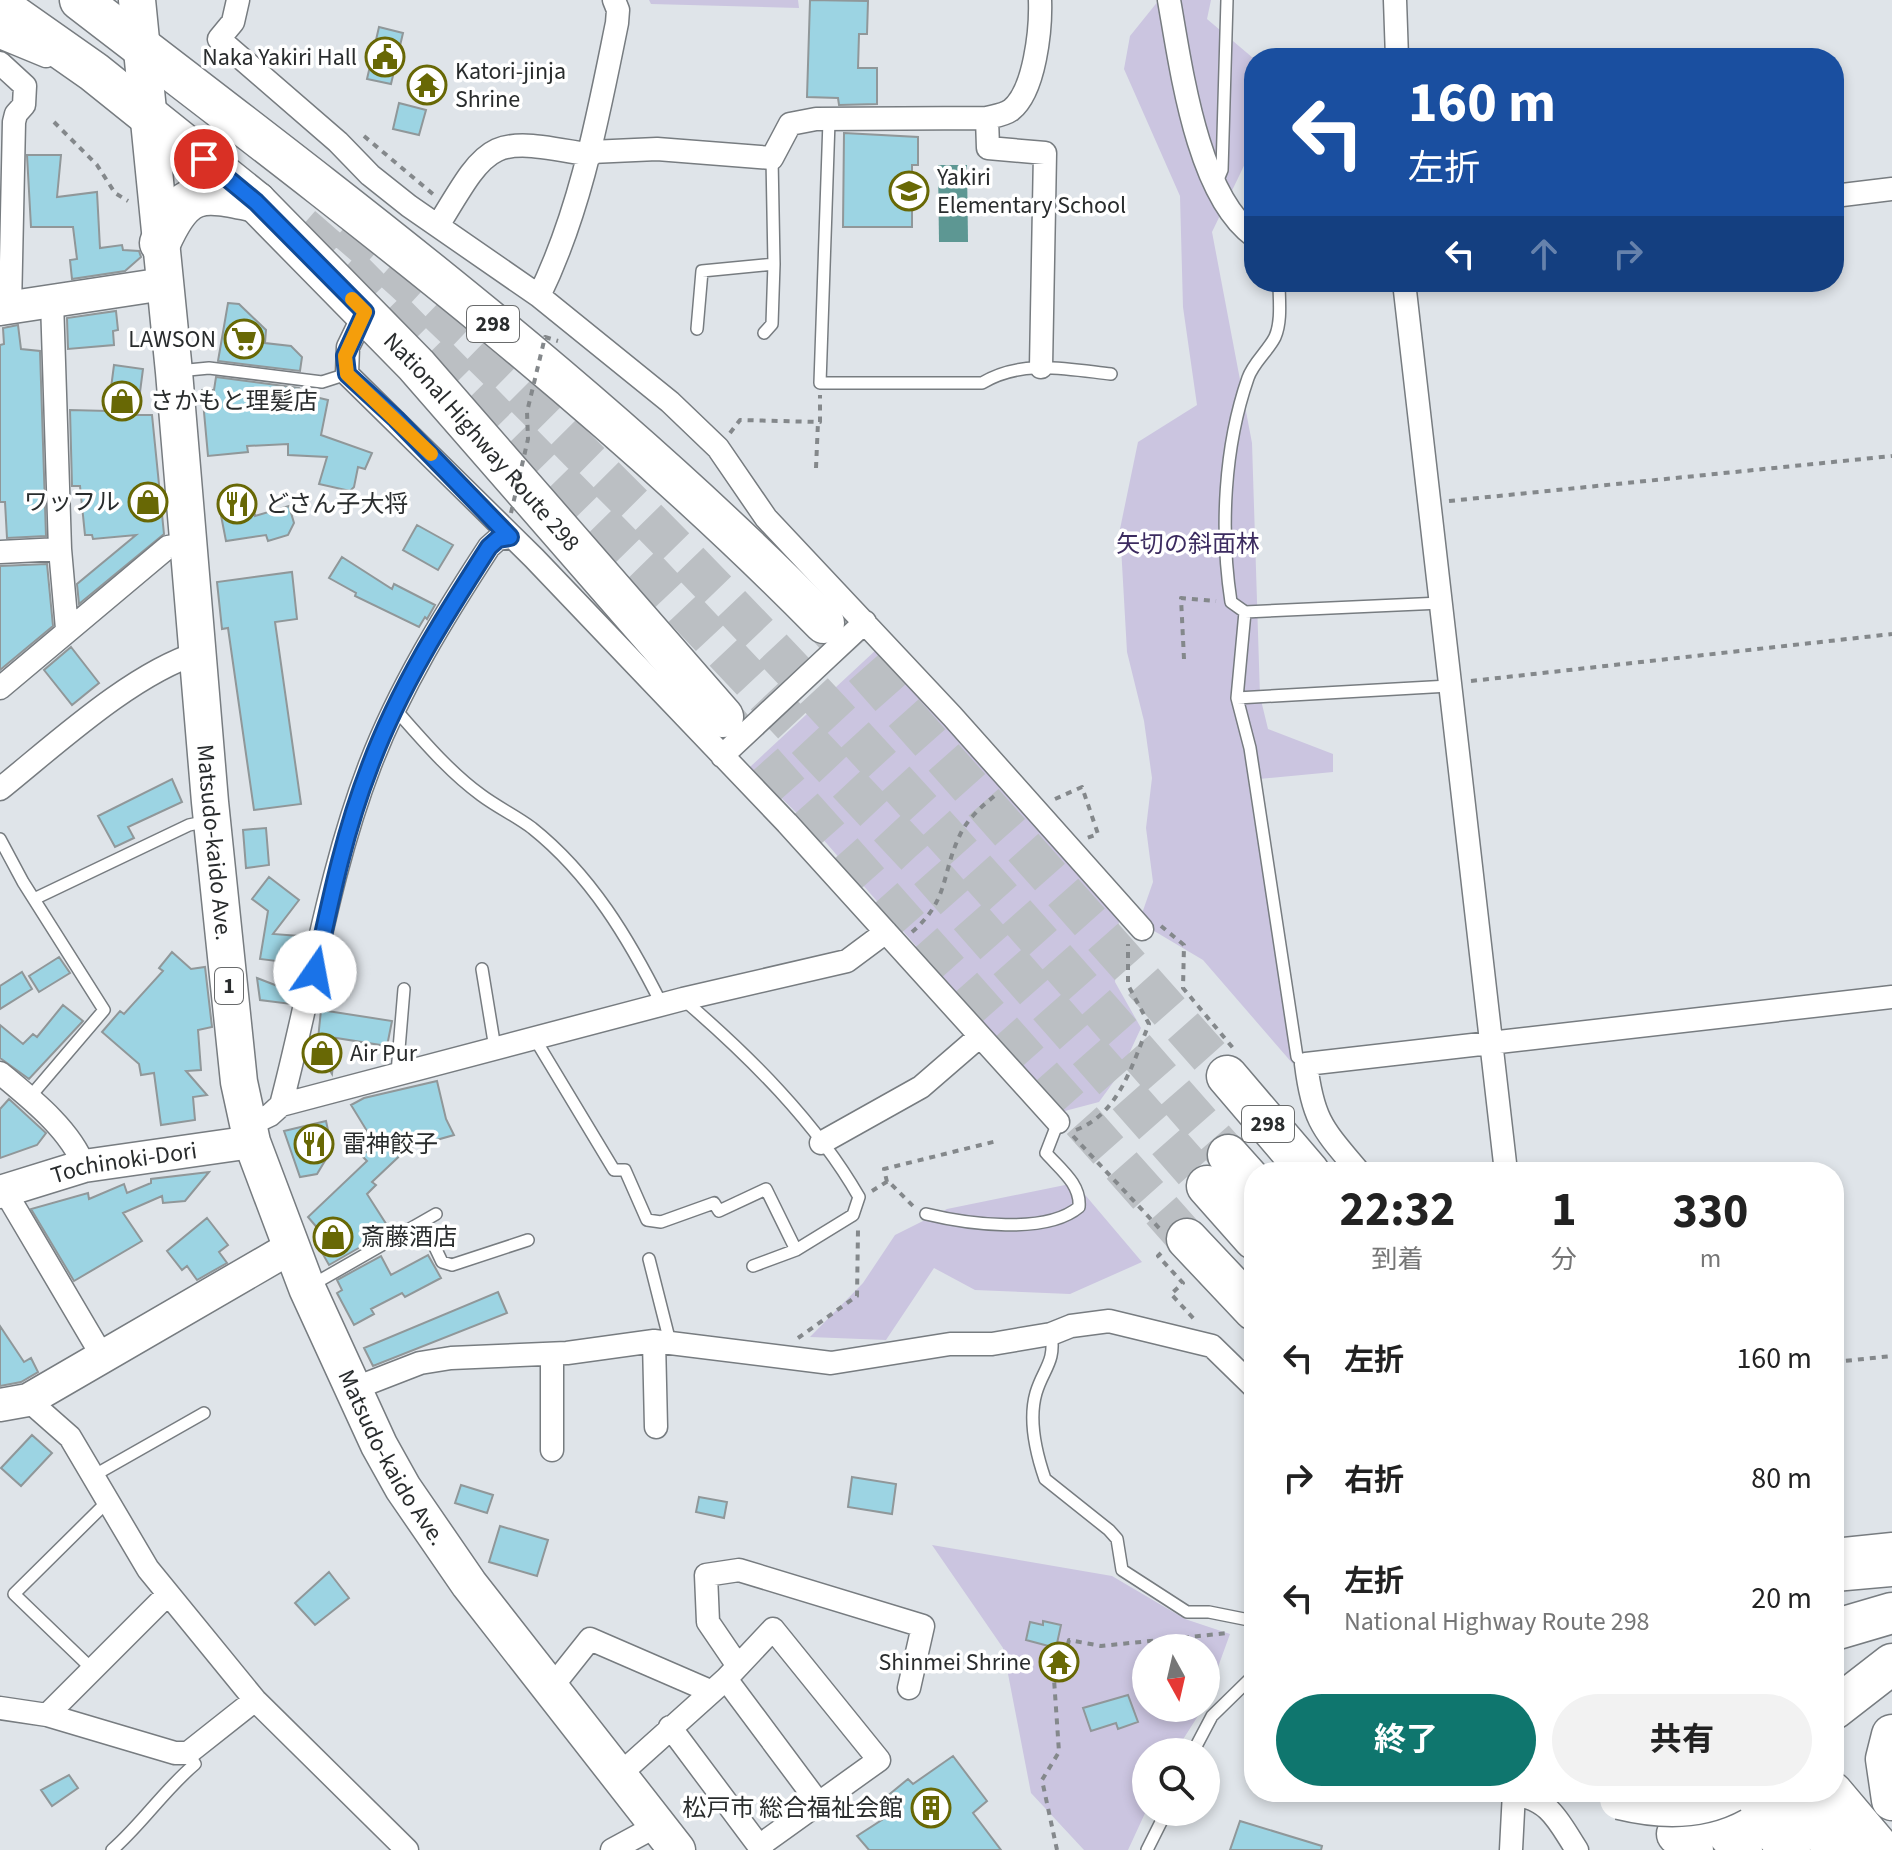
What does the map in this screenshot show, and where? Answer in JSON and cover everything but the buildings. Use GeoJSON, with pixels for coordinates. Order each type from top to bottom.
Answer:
{"type":"FeatureCollection","features":[{"type":"Feature","properties":{"kind":"highway","name":"298"},"geometry":{"type":"LineString","coordinates":[[80,0],[517,344],[673,476],[824,623]]}},
{"type":"Feature","properties":{"kind":"highway","name":"National Highway Route 298"},"geometry":{"type":"LineString","coordinates":[[0,6],[147,114],[256,202],[365,312],[723,717]]}},
{"type":"Feature","properties":{"kind":"highway"},"geometry":{"type":"LineString","coordinates":[[160,243],[182,203],[194,195],[212,193],[256,202]]}},
{"type":"Feature","properties":{"kind":"highway","name":"298"},"geometry":{"type":"LineString","coordinates":[[1230,1062],[1302,1162]]}},
{"type":"Feature","properties":{"kind":"highway"},"geometry":{"type":"LineString","coordinates":[[1244,1180],[1218,1170],[1244,1220]]}},
{"type":"Feature","properties":{"kind":"highway"},"geometry":{"type":"LineString","coordinates":[[1170,1243],[1215,1269],[1244,1299]]}},
{"type":"Feature","properties":{"kind":"highway"},"geometry":{"type":"LineString","coordinates":[[1215,1269],[1244,1309]]}},
{"type":"Feature","properties":{"kind":"highway"},"geometry":{"type":"LineString","coordinates":[[1844,1570],[1892,1566]]}},
{"type":"Feature","properties":{"kind":"highway"},"geometry":{"type":"LineString","coordinates":[[1844,1627],[1892,1613]]}},
{"type":"Feature","properties":{"kind":"highway"},"geometry":{"type":"LineString","coordinates":[[1844,1701],[1892,1664]]}},
{"type":"Feature","properties":{"kind":"highway"},"geometry":{"type":"LineString","coordinates":[[1892,1735],[1886,1759],[1892,1800]]}},
{"type":"Feature","properties":{"kind":"highway"},"geometry":{"type":"LineString","coordinates":[[1635,1802],[1674,1807],[1705,1802]]}},
{"type":"Feature","properties":{"kind":"highway"},"geometry":{"type":"LineString","coordinates":[[1701,1802],[1742,1850]]}},
{"type":"Feature","properties":{"kind":"highway"},"geometry":{"type":"LineString","coordinates":[[1748,1802],[1790,1850]]}},
{"type":"Feature","properties":{"kind":"highway"},"geometry":{"type":"LineString","coordinates":[[1796,1802],[1837,1850]]}},
{"type":"Feature","properties":{"kind":"highway"},"geometry":{"type":"LineString","coordinates":[[1840,1802],[1881,1850]]}},
{"type":"Feature","properties":{"kind":"main road","name":"Matsudo-kaido Ave."},"geometry":{"type":"LineString","coordinates":[[137,0],[174,372],[232,1026],[250,1134],[290,1248],[379,1445],[435,1537],[668,1838]]}},
{"type":"Feature","properties":{"kind":"street"},"geometry":{"type":"LineString","coordinates":[[238,0],[233,22],[219,39],[409,206],[539,296],[670,402],[718,448],[766,518],[1012,783],[1153,928]]}},
{"type":"Feature","properties":{"kind":"street"},"geometry":{"type":"LineString","coordinates":[[539,296],[553,267],[591,154],[617,23],[618,10],[614,0]]}},
{"type":"Feature","properties":{"kind":"street"},"geometry":{"type":"LineString","coordinates":[[439,224],[473,167],[499,148],[524,143],[591,154],[657,149],[772,158],[790,124],[816,119],[987,118],[1007,113],[1025,92],[1041,28],[1040,0]]}},
{"type":"Feature","properties":{"kind":"street"},"geometry":{"type":"LineString","coordinates":[[1169,0],[1203,156],[1215,187],[1234,217],[1244,226]]}},
{"type":"Feature","properties":{"kind":"street"},"geometry":{"type":"LineString","coordinates":[[1395,0],[1397,48]]}},
{"type":"Feature","properties":{"kind":"street"},"geometry":{"type":"LineString","coordinates":[[0,37],[47,57],[66,53]]}},
{"type":"Feature","properties":{"kind":"street"},"geometry":{"type":"LineString","coordinates":[[0,63],[25,86],[24,105],[14,122],[7,183],[5,308],[164,284]]}},
{"type":"Feature","properties":{"kind":"street"},"geometry":{"type":"LineString","coordinates":[[987,118],[988,148],[1045,153],[1041,367]]}},
{"type":"Feature","properties":{"kind":"street"},"geometry":{"type":"LineString","coordinates":[[1844,195],[1892,189]]}},
{"type":"Feature","properties":{"kind":"street"},"geometry":{"type":"LineString","coordinates":[[346,207],[409,206]]}},
{"type":"Feature","properties":{"kind":"street"},"geometry":{"type":"LineString","coordinates":[[1405,292],[1505,1162]]}},
{"type":"Feature","properties":{"kind":"street"},"geometry":{"type":"LineString","coordinates":[[52,301],[60,549],[67,629]]}},
{"type":"Feature","properties":{"kind":"street"},"geometry":{"type":"LineString","coordinates":[[365,312],[345,356],[347,374],[396,419],[722,756],[1058,1122]]}},
{"type":"Feature","properties":{"kind":"street"},"geometry":{"type":"LineString","coordinates":[[281,1105],[351,822],[394,708],[428,645],[489,547],[498,539],[510,537]]}},
{"type":"Feature","properties":{"kind":"street"},"geometry":{"type":"LineString","coordinates":[[0,688],[168,547],[188,544]]}},
{"type":"Feature","properties":{"kind":"street"},"geometry":{"type":"LineString","coordinates":[[0,552],[60,549]]}},
{"type":"Feature","properties":{"kind":"street"},"geometry":{"type":"LineString","coordinates":[[722,756],[865,622]]}},
{"type":"Feature","properties":{"kind":"street"},"geometry":{"type":"LineString","coordinates":[[0,789],[128,690],[175,660],[198,653]]}},
{"type":"Feature","properties":{"kind":"street"},"geometry":{"type":"LineString","coordinates":[[250,1134],[281,1105],[673,1002],[847,961],[891,938]]}},
{"type":"Feature","properties":{"kind":"street"},"geometry":{"type":"LineString","coordinates":[[1351,1162],[1315,1115],[1306,1064],[1892,997]]}},
{"type":"Feature","properties":{"kind":"street"},"geometry":{"type":"LineString","coordinates":[[821,1143],[921,1087],[980,1036]]}},
{"type":"Feature","properties":{"kind":"street"},"geometry":{"type":"LineString","coordinates":[[0,1073],[29,1098],[78,1151],[84,1166]]}},
{"type":"Feature","properties":{"kind":"street","name":"Tochinoki-Dori"},"geometry":{"type":"LineString","coordinates":[[1,1192],[84,1166],[250,1134]]}},
{"type":"Feature","properties":{"kind":"street"},"geometry":{"type":"LineString","coordinates":[[1,1192],[104,1359]]}},
{"type":"Feature","properties":{"kind":"street"},"geometry":{"type":"LineString","coordinates":[[14,1402],[104,1359],[290,1248]]}},
{"type":"Feature","properties":{"kind":"street"},"geometry":{"type":"LineString","coordinates":[[353,1389],[420,1363],[552,1354],[662,1342],[831,1363],[904,1350],[992,1344],[1051,1334],[1071,1326],[1109,1321],[1212,1346],[1244,1377]]}},
{"type":"Feature","properties":{"kind":"street"},"geometry":{"type":"LineString","coordinates":[[656,1427],[662,1342]]}},
{"type":"Feature","properties":{"kind":"street"},"geometry":{"type":"LineString","coordinates":[[552,1354],[552,1450]]}},
{"type":"Feature","properties":{"kind":"street"},"geometry":{"type":"LineString","coordinates":[[14,1402],[70,1437],[107,1502],[167,1595],[255,1700],[403,1849]]}},
{"type":"Feature","properties":{"kind":"street"},"geometry":{"type":"LineString","coordinates":[[1844,1549],[1892,1544]]}},
{"type":"Feature","properties":{"kind":"street"},"geometry":{"type":"LineString","coordinates":[[820,1805],[725,1679],[708,1622],[706,1575],[739,1570],[923,1626],[909,1688]]}},
{"type":"Feature","properties":{"kind":"street"},"geometry":{"type":"LineString","coordinates":[[47,1715],[167,1595]]}},
{"type":"Feature","properties":{"kind":"street"},"geometry":{"type":"LineString","coordinates":[[619,1775],[670,1727],[725,1679],[773,1629],[879,1760],[761,1848],[670,1727]]}},
{"type":"Feature","properties":{"kind":"street"},"geometry":{"type":"LineString","coordinates":[[551,1688],[590,1639],[725,1679]]}},
{"type":"Feature","properties":{"kind":"street"},"geometry":{"type":"LineString","coordinates":[[0,1708],[47,1715],[175,1753],[188,1753],[255,1700]]}},
{"type":"Feature","properties":{"kind":"street"},"geometry":{"type":"LineString","coordinates":[[1511,1850],[1514,1802]]}},
{"type":"Feature","properties":{"kind":"street"},"geometry":{"type":"LineString","coordinates":[[1541,1802],[1551,1810],[1577,1850]]}},
{"type":"Feature","properties":{"kind":"street"},"geometry":{"type":"LineString","coordinates":[[612,1850],[644,1836],[668,1838]]}},
{"type":"Feature","properties":{"kind":"lane"},"geometry":{"type":"LineString","coordinates":[[1215,187],[1222,170],[1227,0]]}},
{"type":"Feature","properties":{"kind":"lane"},"geometry":{"type":"LineString","coordinates":[[829,121],[820,383],[982,383],[1002,371],[1041,367],[1111,374]]}},
{"type":"Feature","properties":{"kind":"lane"},"geometry":{"type":"LineString","coordinates":[[764,333],[772,324],[772,158]]}},
{"type":"Feature","properties":{"kind":"lane"},"geometry":{"type":"LineString","coordinates":[[697,329],[702,271],[774,264]]}},
{"type":"Feature","properties":{"kind":"lane"},"geometry":{"type":"LineString","coordinates":[[1278,292],[1276,335],[1249,375],[1229,468],[1225,538],[1231,602],[1245,612],[1441,603]]}},
{"type":"Feature","properties":{"kind":"lane"},"geometry":{"type":"LineString","coordinates":[[174,372],[209,368],[322,382],[347,374]]}},
{"type":"Feature","properties":{"kind":"lane"},"geometry":{"type":"LineString","coordinates":[[1245,612],[1237,698],[1250,748],[1297,1057],[1306,1064]]}},
{"type":"Feature","properties":{"kind":"lane"},"geometry":{"type":"LineString","coordinates":[[1237,698],[1449,686]]}},
{"type":"Feature","properties":{"kind":"lane"},"geometry":{"type":"LineString","coordinates":[[394,708],[442,760],[480,795],[533,829],[568,865],[613,915],[673,1002],[740,1048],[821,1143],[859,1197],[856,1212],[796,1250],[753,1266]]}},
{"type":"Feature","properties":{"kind":"lane"},"geometry":{"type":"LineString","coordinates":[[34,899],[189,825],[213,821]]}},
{"type":"Feature","properties":{"kind":"lane"},"geometry":{"type":"LineString","coordinates":[[0,839],[104,1010],[29,1098]]}},
{"type":"Feature","properties":{"kind":"lane"},"geometry":{"type":"LineString","coordinates":[[482,969],[495,1048]]}},
{"type":"Feature","properties":{"kind":"lane"},"geometry":{"type":"LineString","coordinates":[[397,1073],[404,989]]}},
{"type":"Feature","properties":{"kind":"lane"},"geometry":{"type":"LineString","coordinates":[[535,1039],[614,1170],[625,1170],[647,1220],[661,1222],[714,1203],[719,1211],[766,1189],[796,1250]]}},
{"type":"Feature","properties":{"kind":"lane"},"geometry":{"type":"LineString","coordinates":[[926,1214],[999,1224],[1065,1219],[1079,1207],[1080,1197],[1078,1188],[1046,1153],[1058,1122]]}},
{"type":"Feature","properties":{"kind":"lane"},"geometry":{"type":"LineString","coordinates":[[307,1288],[436,1214]]}},
{"type":"Feature","properties":{"kind":"lane"},"geometry":{"type":"LineString","coordinates":[[423,1222],[442,1262],[452,1265],[528,1240]]}},
{"type":"Feature","properties":{"kind":"lane"},"geometry":{"type":"LineString","coordinates":[[649,1259],[662,1342]]}},
{"type":"Feature","properties":{"kind":"lane"},"geometry":{"type":"LineString","coordinates":[[1051,1334],[1053,1347],[1048,1370],[1036,1394],[1033,1420],[1045,1479],[1117,1539],[1122,1570],[1187,1612],[1209,1612],[1244,1619]]}},
{"type":"Feature","properties":{"kind":"lane"},"geometry":{"type":"LineString","coordinates":[[93,1476],[204,1413]]}},
{"type":"Feature","properties":{"kind":"lane"},"geometry":{"type":"LineString","coordinates":[[91,1668],[14,1594],[107,1502]]}},
{"type":"Feature","properties":{"kind":"lane"},"geometry":{"type":"LineString","coordinates":[[1200,1738],[1212,1716],[1244,1685]]}},
{"type":"Feature","properties":{"kind":"lane"},"geometry":{"type":"LineString","coordinates":[[112,1850],[138,1827],[156,1803],[195,1764],[188,1753]]}},
{"type":"Feature","properties":{"kind":"lane"},"geometry":{"type":"LineString","coordinates":[[1147,1850],[1159,1826]]}},
{"type":"Feature","properties":{"kind":"path"},"geometry":{"type":"LineString","coordinates":[[54,122],[97,165],[115,193],[130,203]]}},
{"type":"Feature","properties":{"kind":"path"},"geometry":{"type":"LineString","coordinates":[[511,513],[528,439],[527,412],[545,337],[558,341]]}},
{"type":"Feature","properties":{"kind":"path"},"geometry":{"type":"LineString","coordinates":[[816,468],[820,383]]}},
{"type":"Feature","properties":{"kind":"path"},"geometry":{"type":"LineString","coordinates":[[718,448],[740,420],[818,422]]}},
{"type":"Feature","properties":{"kind":"path"},"geometry":{"type":"LineString","coordinates":[[1431,503],[1892,456]]}},
{"type":"Feature","properties":{"kind":"path"},"geometry":{"type":"LineString","coordinates":[[1184,659],[1181,598],[1231,602]]}},
{"type":"Feature","properties":{"kind":"path"},"geometry":{"type":"LineString","coordinates":[[1449,686],[1892,634]]}},
{"type":"Feature","properties":{"kind":"path"},"geometry":{"type":"LineString","coordinates":[[891,938],[925,921],[940,902],[959,835],[981,807],[1012,783]]}},
{"type":"Feature","properties":{"kind":"path"},"geometry":{"type":"LineString","coordinates":[[1153,928],[1184,945],[1183,988],[1230,1062]]}},
{"type":"Feature","properties":{"kind":"path"},"geometry":{"type":"LineString","coordinates":[[926,1214],[887,1182],[884,1169],[997,1141]]}},
{"type":"Feature","properties":{"kind":"path"},"geometry":{"type":"LineString","coordinates":[[1080,1143],[1170,1243],[1183,1283],[1171,1294],[1197,1322]]}},
{"type":"Feature","properties":{"kind":"path"},"geometry":{"type":"LineString","coordinates":[[859,1197],[887,1182]]}},
{"type":"Feature","properties":{"kind":"path"},"geometry":{"type":"LineString","coordinates":[[772,1357],[857,1296],[860,1248],[856,1212]]}},
{"type":"Feature","properties":{"kind":"path"},"geometry":{"type":"LineString","coordinates":[[1844,1361],[1892,1356]]}},
{"type":"Feature","properties":{"kind":"path"},"geometry":{"type":"LineString","coordinates":[[1057,1850],[1042,1780],[1059,1752],[1052,1650],[1066,1652],[1069,1640],[1101,1646],[1236,1632]]}},
{"type":"Feature","properties":{"kind":"green space"},"geometry":{"type":"Polygon","coordinates":[[[649,0],[798,0],[799,8],[651,4],[649,0]]]}},
{"type":"Feature","properties":{"kind":"green space","name":"矢切の斜面林"},"geometry":{"type":"Polygon","coordinates":[[[1159,0],[1211,0],[1207,19],[1244,50],[1244,166],[1212,232],[1252,443],[1260,696],[1268,729],[1333,754],[1333,772],[1248,780],[1293,1064],[1203,960],[1139,922],[1153,882],[1146,828],[1152,778],[1144,721],[1127,652],[1120,529],[1138,442],[1197,405],[1183,307],[1180,196],[1124,69],[1130,36],[1159,0]]]}},
{"type":"Feature","properties":{"kind":"green space"},"geometry":{"type":"Polygon","coordinates":[[[877,649],[1119,920],[1115,982],[1141,1028],[1120,1073],[1099,1102],[1061,1112],[821,837],[750,767],[877,649]]]}},
{"type":"Feature","properties":{"kind":"green space"},"geometry":{"type":"Polygon","coordinates":[[[1075,1183],[1142,1262],[1070,1294],[975,1290],[934,1268],[886,1340],[810,1337],[863,1283],[895,1235],[947,1209],[1075,1183]]]}},
{"type":"Feature","properties":{"kind":"green space"},"geometry":{"type":"Polygon","coordinates":[[[932,1545],[1112,1576],[1185,1619],[1230,1634],[1220,1662],[1220,1634],[1132,1634],[1132,1722],[1194,1722],[1184,1738],[1132,1738],[1132,1826],[1139,1826],[1128,1850],[1084,1850],[1031,1793],[1003,1648],[932,1545]]]}},
{"type":"Feature","properties":{"kind":"shaded area"},"geometry":{"type":"Polygon","coordinates":[[[938,165],[967,165],[968,242],[939,242],[938,165]]]}},
{"type":"Feature","properties":{"kind":"tunnel"},"geometry":{"type":"LineString","coordinates":[[302,226],[349,267],[650,573],[916,856],[1207,1186]]}},
{"type":"Feature","properties":{"kind":"tunnel"},"geometry":{"type":"LineString","coordinates":[[344,228],[468,341],[753,628],[993,889],[1228,1155]]}},
{"type":"Feature","properties":{"kind":"tunnel"},"geometry":{"type":"LineString","coordinates":[[824,623],[1227,1076]]}},
{"type":"Feature","properties":{"kind":"tunnel"},"geometry":{"type":"LineString","coordinates":[[723,717],[1187,1239]]}},
{"type":"Feature","properties":{"kind":"slow traffic"},"geometry":{"type":"LineString","coordinates":[[352,299],[365,312],[345,356],[347,374],[431,454]]}},
{"type":"Feature","properties":{"kind":"place","name":"Naka Yakiri Hall"},"geometry":{"type":"Point","coordinates":[385,57]}},
{"type":"Feature","properties":{"kind":"place","name":"Katori-jinja Shrine"},"geometry":{"type":"Point","coordinates":[427,85]}},
{"type":"Feature","properties":{"kind":"place","name":"Yakiri Elementary School"},"geometry":{"type":"Point","coordinates":[909,191]}},
{"type":"Feature","properties":{"kind":"place","name":"LAWSON"},"geometry":{"type":"Point","coordinates":[244,339]}},
{"type":"Feature","properties":{"kind":"place","name":"さかもと理髪店"},"geometry":{"type":"Point","coordinates":[122,401]}},
{"type":"Feature","properties":{"kind":"place","name":"ワッフル"},"geometry":{"type":"Point","coordinates":[148,502]}},
{"type":"Feature","properties":{"kind":"place","name":"どさん子大将"},"geometry":{"type":"Point","coordinates":[237,504]}},
{"type":"Feature","properties":{"kind":"place","name":"Air Pur"},"geometry":{"type":"Point","coordinates":[322,1053]}},
{"type":"Feature","properties":{"kind":"place","name":"雷神餃子"},"geometry":{"type":"Point","coordinates":[314,1144]}},
{"type":"Feature","properties":{"kind":"place","name":"斎藤酒店"},"geometry":{"type":"Point","coordinates":[333,1237]}},
{"type":"Feature","properties":{"kind":"place","name":"Shinmei Shrine"},"geometry":{"type":"Point","coordinates":[1059,1662]}},
{"type":"Feature","properties":{"kind":"place","name":"松戸市 総合福祉会館"},"geometry":{"type":"Point","coordinates":[931,1808]}},
{"type":"Feature","properties":{"kind":"route"},"geometry":{"type":"LineString","coordinates":[[204,159],[256,202],[365,312],[345,356],[347,374],[396,419],[510,537],[498,539],[489,547],[428,645],[394,708],[351,822],[334,882],[315,972]]}}]}
